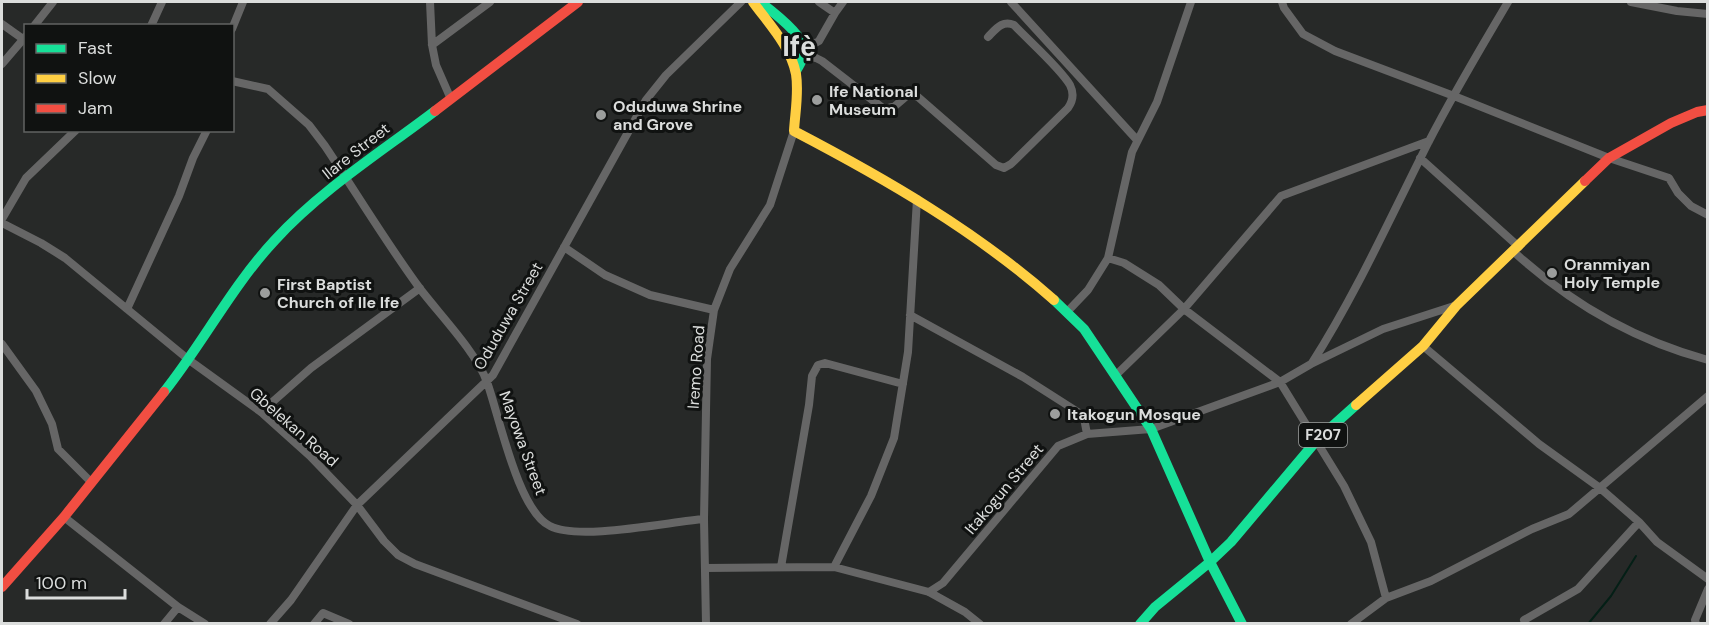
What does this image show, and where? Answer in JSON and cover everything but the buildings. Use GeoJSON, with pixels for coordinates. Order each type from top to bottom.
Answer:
{"type":"FeatureCollection","features":[{"type":"Feature","properties":{"kind":"street"},"geometry":{"type":"LineString","coordinates":[[36,24],[53,2]]}},
{"type":"Feature","properties":{"kind":"street"},"geometry":{"type":"LineString","coordinates":[[153,24],[162,2]]}},
{"type":"Feature","properties":{"kind":"street"},"geometry":{"type":"LineString","coordinates":[[234,24],[243,2]]}},
{"type":"Feature","properties":{"kind":"street"},"geometry":{"type":"LineString","coordinates":[[429,2],[436,65],[450,97]]}},
{"type":"Feature","properties":{"kind":"street"},"geometry":{"type":"LineString","coordinates":[[432,45],[490,2]]}},
{"type":"Feature","properties":{"kind":"street","name":"Ilare Street"},"geometry":{"type":"LineString","coordinates":[[2,587],[64,517],[189,360],[234,291],[274,241],[309,206],[578,2]]}},
{"type":"Feature","properties":{"kind":"street","name":"Oduduwa Street"},"geometry":{"type":"LineString","coordinates":[[270,624],[291,600],[357,504],[493,375],[646,100],[666,75],[741,2]]}},
{"type":"Feature","properties":{"kind":"street"},"geometry":{"type":"LineString","coordinates":[[753,2],[783,44],[796,71],[797,99],[794,131],[917,199],[961,227],[998,254],[1084,329],[1151,429],[1210,562],[1242,624]]}},
{"type":"Feature","properties":{"kind":"street"},"geometry":{"type":"LineString","coordinates":[[760,2],[795,33],[804,52],[822,61],[884,109],[895,106],[909,94],[918,97],[996,165],[1004,168],[1011,164],[1068,108],[1071,104],[1072,92],[1058,72],[1014,26],[1007,23],[1001,24],[988,37]]}},
{"type":"Feature","properties":{"kind":"street"},"geometry":{"type":"LineString","coordinates":[[819,2],[835,13]]}},
{"type":"Feature","properties":{"kind":"street"},"geometry":{"type":"LineString","coordinates":[[796,71],[804,52],[819,41],[843,2]]}},
{"type":"Feature","properties":{"kind":"street"},"geometry":{"type":"LineString","coordinates":[[1011,2],[1137,140]]}},
{"type":"Feature","properties":{"kind":"street"},"geometry":{"type":"LineString","coordinates":[[1067,312],[1088,290],[1108,258],[1132,152],[1157,102],[1191,2]]}},
{"type":"Feature","properties":{"kind":"street"},"geometry":{"type":"LineString","coordinates":[[1282,2],[1303,34],[1335,51],[1609,158],[1669,178],[1678,193],[1691,206],[1707,215]]}},
{"type":"Feature","properties":{"kind":"street"},"geometry":{"type":"LineString","coordinates":[[1311,364],[1366,269],[1429,141],[1508,2]]}},
{"type":"Feature","properties":{"kind":"street"},"geometry":{"type":"LineString","coordinates":[[1631,2],[1707,14]]}},
{"type":"Feature","properties":{"kind":"street"},"geometry":{"type":"LineString","coordinates":[[2,24],[24,37],[2,64]]}},
{"type":"Feature","properties":{"kind":"street"},"geometry":{"type":"LineString","coordinates":[[783,44],[795,33]]}},
{"type":"Feature","properties":{"kind":"street","name":"Mayowa Street"},"geometry":{"type":"LineString","coordinates":[[234,81],[268,89],[309,125],[325,146],[420,288],[471,355],[487,381],[520,484],[538,516],[550,526],[570,531],[603,531],[704,519]]}},
{"type":"Feature","properties":{"kind":"street","name":"F207"},"geometry":{"type":"LineString","coordinates":[[1140,624],[1155,607],[1231,542],[1317,440],[1423,346],[1456,306],[1609,158],[1671,123],[1707,110]]}},
{"type":"Feature","properties":{"kind":"street","name":"Iremo Road"},"geometry":{"type":"LineString","coordinates":[[706,624],[704,519],[707,359],[714,310],[730,268],[770,205],[794,131]]}},
{"type":"Feature","properties":{"kind":"street"},"geometry":{"type":"LineString","coordinates":[[2,221],[26,178],[74,132]]}},
{"type":"Feature","properties":{"kind":"street"},"geometry":{"type":"LineString","coordinates":[[127,309],[206,132]]}},
{"type":"Feature","properties":{"kind":"street"},"geometry":{"type":"LineString","coordinates":[[1116,375],[1184,309],[1281,196],[1429,141]]}},
{"type":"Feature","properties":{"kind":"street"},"geometry":{"type":"LineString","coordinates":[[1420,158],[1564,293],[1617,326],[1690,356],[1707,360]]}},
{"type":"Feature","properties":{"kind":"street"},"geometry":{"type":"LineString","coordinates":[[834,567],[883,469],[894,438],[903,384],[910,315],[917,199]]}},
{"type":"Feature","properties":{"kind":"street","name":"Gbelekan Road"},"geometry":{"type":"LineString","coordinates":[[2,221],[65,258],[189,360],[261,412],[310,456],[357,504],[384,541],[398,555],[415,564],[577,624]]}},
{"type":"Feature","properties":{"kind":"street"},"geometry":{"type":"LineString","coordinates":[[564,247],[605,275],[650,295],[714,310]]}},
{"type":"Feature","properties":{"kind":"street"},"geometry":{"type":"LineString","coordinates":[[1108,258],[1124,263],[1159,285],[1184,309],[1280,382],[1344,486],[1371,542],[1386,598]]}},
{"type":"Feature","properties":{"kind":"street"},"geometry":{"type":"LineString","coordinates":[[261,412],[311,369],[420,288]]}},
{"type":"Feature","properties":{"kind":"street","name":"Itakogun Street"},"geometry":{"type":"LineString","coordinates":[[929,592],[943,583],[1058,446],[1087,434],[1151,429],[1280,382],[1311,364],[1383,330],[1456,306]]}},
{"type":"Feature","properties":{"kind":"street"},"geometry":{"type":"LineString","coordinates":[[910,315],[1023,377],[1081,414],[1087,434]]}},
{"type":"Feature","properties":{"kind":"street"},"geometry":{"type":"LineString","coordinates":[[2,344],[36,391],[52,424],[58,449],[91,482]]}},
{"type":"Feature","properties":{"kind":"street"},"geometry":{"type":"LineString","coordinates":[[1423,346],[1539,444],[1600,488],[1640,522],[1657,542],[1707,579]]}},
{"type":"Feature","properties":{"kind":"street"},"geometry":{"type":"LineString","coordinates":[[781,567],[814,370],[818,365],[825,363],[903,384]]}},
{"type":"Feature","properties":{"kind":"street"},"geometry":{"type":"LineString","coordinates":[[1351,624],[1386,598],[1431,580],[1532,529],[1569,514],[1707,396]]}},
{"type":"Feature","properties":{"kind":"street"},"geometry":{"type":"LineString","coordinates":[[64,517],[178,607],[205,624]]}},
{"type":"Feature","properties":{"kind":"street"},"geometry":{"type":"LineString","coordinates":[[1524,620],[1578,589],[1640,522]]}},
{"type":"Feature","properties":{"kind":"street"},"geometry":{"type":"LineString","coordinates":[[705,568],[834,567],[929,592],[965,612],[980,624]]}},
{"type":"Feature","properties":{"kind":"street"},"geometry":{"type":"LineString","coordinates":[[1696,624],[1695,620],[1707,589]]}},
{"type":"Feature","properties":{"kind":"street"},"geometry":{"type":"LineString","coordinates":[[164,624],[178,607]]}},
{"type":"Feature","properties":{"kind":"street"},"geometry":{"type":"LineString","coordinates":[[314,624],[323,613],[349,624]]}},
{"type":"Feature","properties":{"kind":"waterway"},"geometry":{"type":"LineString","coordinates":[[1588,624],[1611,596],[1636,556]]}},
{"type":"Feature","properties":{"kind":"traffic: fast"},"geometry":{"type":"LineString","coordinates":[[760,2],[785,23],[802,42],[804,54],[796,71]]}},
{"type":"Feature","properties":{"kind":"traffic: fast"},"geometry":{"type":"LineString","coordinates":[[164,392],[231,295],[275,240],[332,188],[435,111]]}},
{"type":"Feature","properties":{"kind":"traffic: fast"},"geometry":{"type":"LineString","coordinates":[[1054,300],[1084,329],[1151,429],[1210,562],[1242,624]]}},
{"type":"Feature","properties":{"kind":"traffic: fast"},"geometry":{"type":"LineString","coordinates":[[1140,624],[1155,607],[1231,542],[1317,440],[1356,405]]}},
{"type":"Feature","properties":{"kind":"traffic: slow"},"geometry":{"type":"LineString","coordinates":[[753,2],[779,36],[793,64],[797,88],[794,131],[896,187],[962,229],[1054,300]]}},
{"type":"Feature","properties":{"kind":"traffic: slow"},"geometry":{"type":"LineString","coordinates":[[1356,405],[1423,346],[1456,306],[1585,181]]}},
{"type":"Feature","properties":{"kind":"traffic: jam"},"geometry":{"type":"LineString","coordinates":[[435,111],[578,2]]}},
{"type":"Feature","properties":{"kind":"traffic: jam"},"geometry":{"type":"LineString","coordinates":[[1585,181],[1609,158],[1671,123],[1708,110]]}},
{"type":"Feature","properties":{"kind":"traffic: jam"},"geometry":{"type":"LineString","coordinates":[[2,587],[64,517],[164,392]]}},
{"type":"Feature","properties":{"kind":"place","name":"Ife National Museum"},"geometry":{"type":"Point","coordinates":[817,100]}},
{"type":"Feature","properties":{"kind":"place","name":"Oduduwa Shrine and Grove"},"geometry":{"type":"Point","coordinates":[601,115]}},
{"type":"Feature","properties":{"kind":"place","name":"Oranmiyan Holy Temple"},"geometry":{"type":"Point","coordinates":[1552,273]}},
{"type":"Feature","properties":{"kind":"place","name":"First Baptist Church of Ile Ife"},"geometry":{"type":"Point","coordinates":[265,293]}},
{"type":"Feature","properties":{"kind":"place","name":"Itakogun Mosque"},"geometry":{"type":"Point","coordinates":[1055,414]}},
{"type":"Feature","properties":{"kind":"district","name":"Ifẹ̀"},"geometry":{"type":"Point","coordinates":[799,46]}}]}
